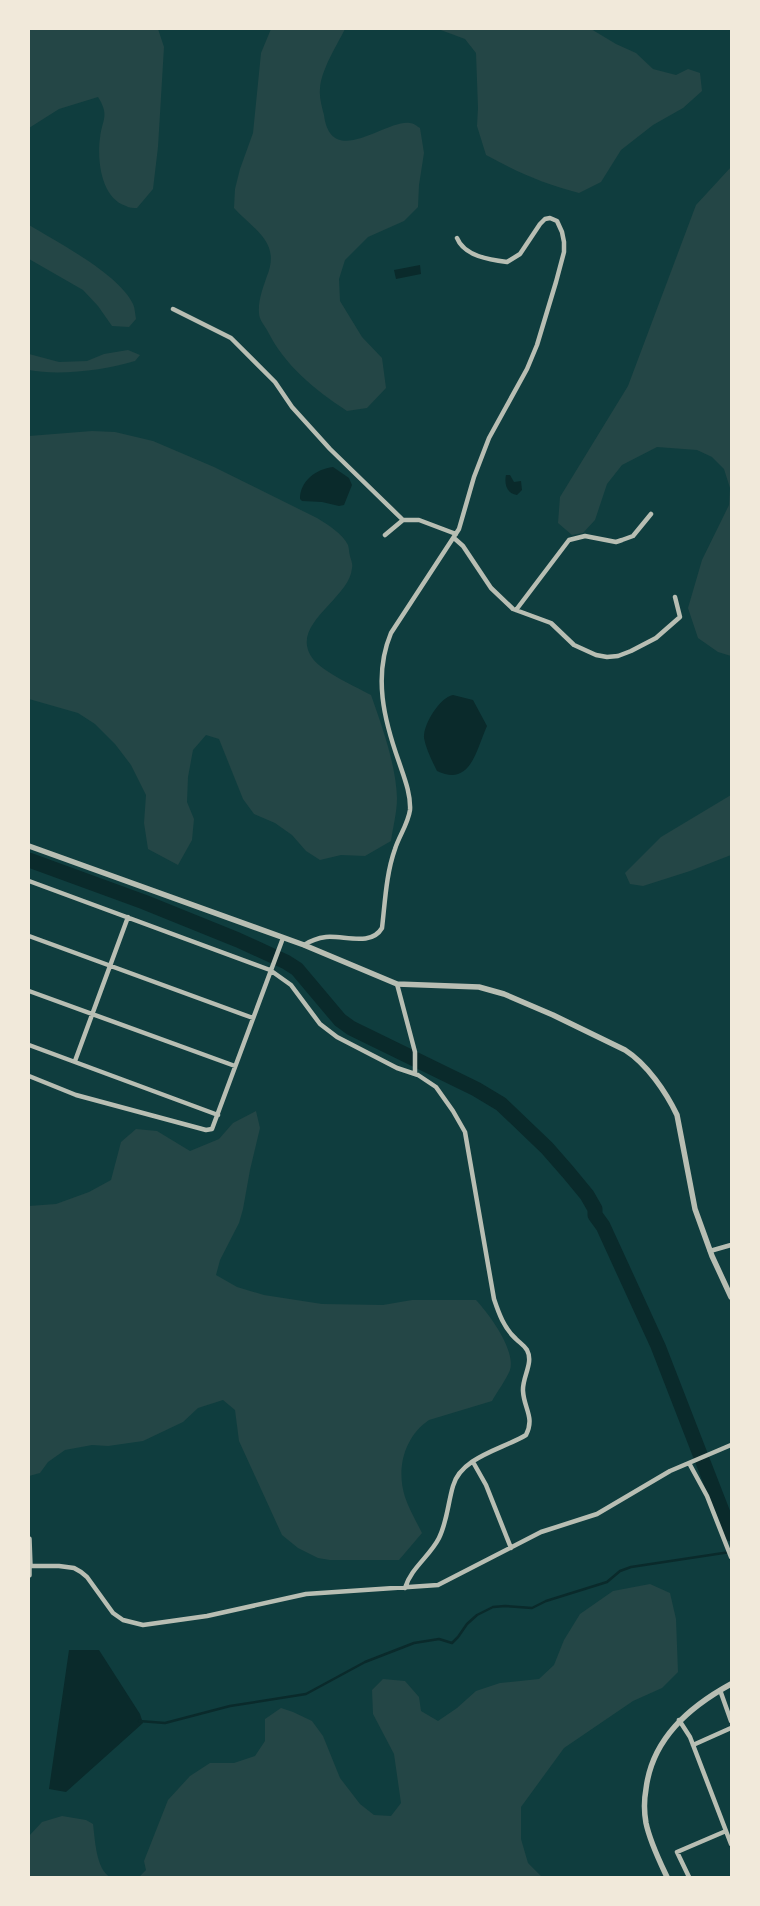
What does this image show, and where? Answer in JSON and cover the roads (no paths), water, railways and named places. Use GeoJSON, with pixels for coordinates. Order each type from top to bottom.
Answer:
{"type":"FeatureCollection","features":[{"type":"Feature","properties":{"kind":"street"},"geometry":{"type":"LineString","coordinates":[[304,945],[326,937],[370,938],[382,928],[394,850],[410,810],[404,778],[384,711],[382,694],[383,655],[391,633],[455,536],[489,438],[531,361],[564,252],[560,224],[550,218],[545,219],[540,224],[520,254],[507,262],[480,257],[460,245],[457,238]]}},
{"type":"Feature","properties":{"kind":"street"},"geometry":{"type":"LineString","coordinates":[[173,309],[231,338],[275,382],[292,407],[330,449],[403,520]]}},
{"type":"Feature","properties":{"kind":"street"},"geometry":{"type":"LineString","coordinates":[[516,610],[569,540],[585,536],[616,542],[633,536],[651,514]]}},
{"type":"Feature","properties":{"kind":"street"},"geometry":{"type":"LineString","coordinates":[[385,535],[403,520],[419,520],[455,536],[491,588],[516,610],[550,623],[574,645],[607,658],[631,651],[656,638],[680,618],[675,597]]}},
{"type":"Feature","properties":{"kind":"street"},"geometry":{"type":"LineString","coordinates":[[29,846],[304,945],[397,984],[479,987],[504,994],[553,1015],[635,1056],[662,1091],[677,1115],[695,1209],[710,1251],[731,1298]]}},
{"type":"Feature","properties":{"kind":"street"},"geometry":{"type":"LineString","coordinates":[[29,881],[270,970],[291,985],[320,1024],[337,1037],[381,1060],[415,1074],[436,1087],[453,1110],[464,1132],[494,1299],[507,1328],[528,1350],[529,1366],[524,1379],[523,1391],[531,1423],[526,1435],[473,1462],[458,1475],[439,1538],[433,1549],[407,1579],[404,1588]]}},
{"type":"Feature","properties":{"kind":"street"},"geometry":{"type":"LineString","coordinates":[[75,1061],[128,918]]}},
{"type":"Feature","properties":{"kind":"street"},"geometry":{"type":"LineString","coordinates":[[29,936],[253,1018]]}},
{"type":"Feature","properties":{"kind":"street"},"geometry":{"type":"LineString","coordinates":[[29,1076],[76,1095],[206,1130],[212,1129],[283,938]]}},
{"type":"Feature","properties":{"kind":"street"},"geometry":{"type":"LineString","coordinates":[[397,984],[415,1052],[415,1074]]}},
{"type":"Feature","properties":{"kind":"street"},"geometry":{"type":"LineString","coordinates":[[29,991],[235,1066]]}},
{"type":"Feature","properties":{"kind":"street"},"geometry":{"type":"LineString","coordinates":[[29,1045],[218,1115]]}},
{"type":"Feature","properties":{"kind":"street"},"geometry":{"type":"LineString","coordinates":[[710,1251],[731,1244]]}},
{"type":"Feature","properties":{"kind":"street"},"geometry":{"type":"LineString","coordinates":[[29,1566],[74,1568],[87,1577],[113,1613],[123,1620],[143,1625],[206,1616],[306,1594],[438,1585],[541,1532],[597,1514],[670,1471],[731,1445]]}},
{"type":"Feature","properties":{"kind":"street"},"geometry":{"type":"LineString","coordinates":[[473,1462],[486,1485],[510,1548]]}},
{"type":"Feature","properties":{"kind":"street"},"geometry":{"type":"LineString","coordinates":[[689,1463],[707,1496],[731,1557]]}},
{"type":"Feature","properties":{"kind":"street"},"geometry":{"type":"LineString","coordinates":[[29,1539],[29,1576]]}},
{"type":"Feature","properties":{"kind":"street"},"geometry":{"type":"LineString","coordinates":[[666,1877],[646,1823],[645,1796],[647,1778],[658,1748],[679,1720],[701,1702],[731,1684]]}},
{"type":"Feature","properties":{"kind":"street"},"geometry":{"type":"LineString","coordinates":[[720,1690],[731,1721]]}},
{"type":"Feature","properties":{"kind":"street"},"geometry":{"type":"LineString","coordinates":[[679,1720],[693,1745],[731,1844]]}},
{"type":"Feature","properties":{"kind":"street"},"geometry":{"type":"LineString","coordinates":[[693,1745],[731,1728]]}},
{"type":"Feature","properties":{"kind":"street"},"geometry":{"type":"LineString","coordinates":[[690,1877],[677,1852],[726,1831]]}},
{"type":"Feature","properties":{"kind":"waterway"},"geometry":{"type":"LineString","coordinates":[[29,860],[144,902],[238,940],[286,962],[297,969],[340,1020],[351,1028],[476,1089],[501,1104],[547,1148],[587,1195],[595,1209],[595,1215],[603,1226],[658,1346],[731,1534]]}},
{"type":"Feature","properties":{"kind":"waterway"},"geometry":{"type":"LineString","coordinates":[[139,1721],[165,1723],[230,1706],[306,1694],[365,1662],[414,1643],[439,1639],[452,1643],[477,1615],[493,1607],[532,1608],[546,1601],[607,1582],[620,1571],[631,1567],[730,1552]]}}]}
